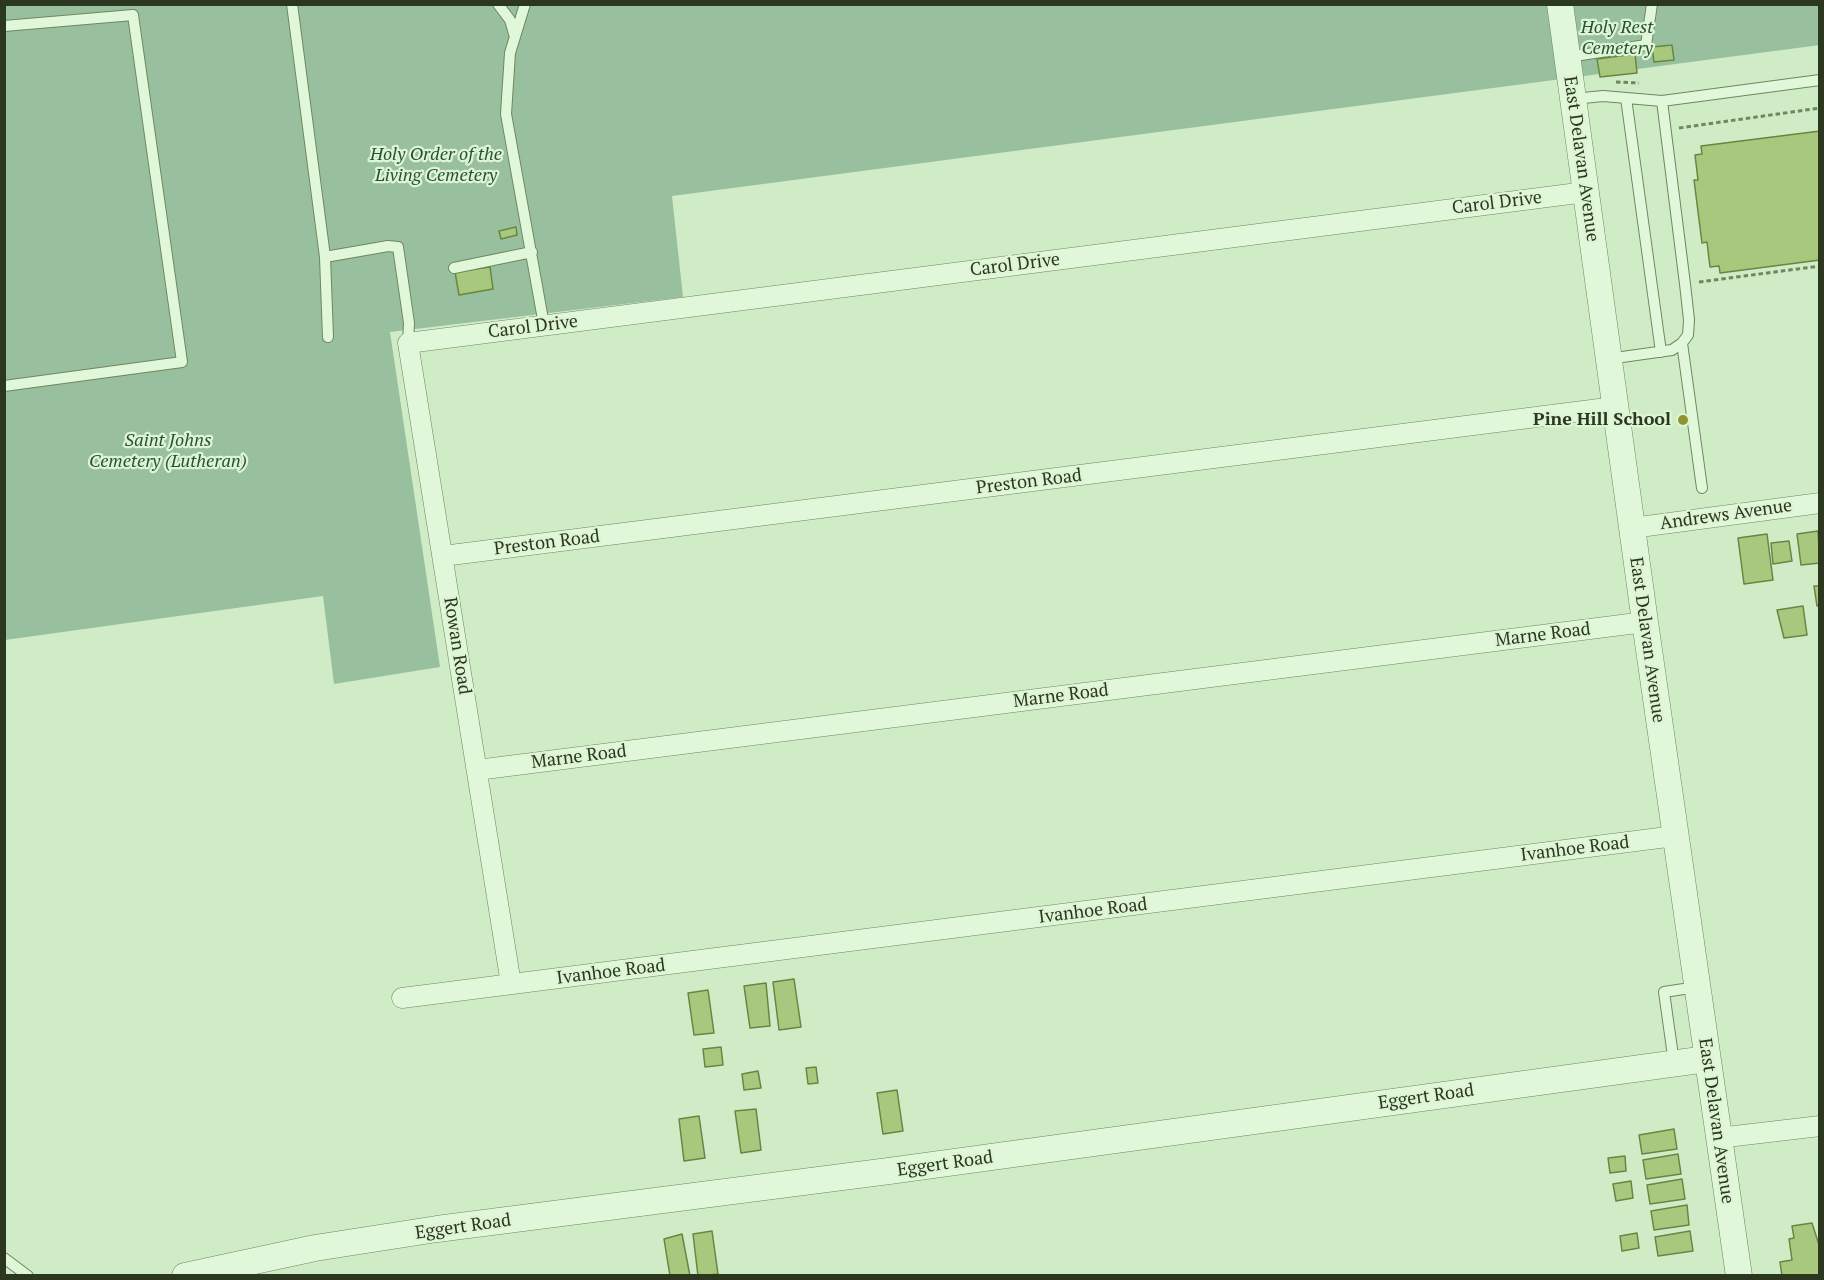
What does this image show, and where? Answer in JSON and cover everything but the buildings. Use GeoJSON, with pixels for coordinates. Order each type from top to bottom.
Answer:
{"type":"FeatureCollection","features":[{"type":"Feature","properties":{"kind":"street","name":"East Delavan Avenue"},"geometry":{"type":"LineString","coordinates":[[1560,4],[1675,836],[1739,1275]]}},
{"type":"Feature","properties":{"kind":"street","name":"Carol Drive"},"geometry":{"type":"LineString","coordinates":[[408,343],[1586,192]]}},
{"type":"Feature","properties":{"kind":"street","name":"Rowan Road"},"geometry":{"type":"LineString","coordinates":[[408,343],[511,984]]}},
{"type":"Feature","properties":{"kind":"street","name":"Preston Road"},"geometry":{"type":"LineString","coordinates":[[442,556],[1615,407]]}},
{"type":"Feature","properties":{"kind":"street","name":"Andrews Avenue"},"geometry":{"type":"LineString","coordinates":[[1632,528],[1820,503]]}},
{"type":"Feature","properties":{"kind":"street","name":"Marne Road"},"geometry":{"type":"LineString","coordinates":[[477,770],[1645,622]]}},
{"type":"Feature","properties":{"kind":"street","name":"Ivanhoe Road"},"geometry":{"type":"LineString","coordinates":[[402,998],[1675,836]]}},
{"type":"Feature","properties":{"kind":"street","name":"Eggert Road"},"geometry":{"type":"LineString","coordinates":[[185,1275],[315,1248],[437,1229],[889,1171],[1707,1059]]}},
{"type":"Feature","properties":{"kind":"street"},"geometry":{"type":"LineString","coordinates":[[1718,1138],[1820,1126]]}},
{"type":"Feature","properties":{"kind":"lane"},"geometry":{"type":"LineString","coordinates":[[292,4],[325,257],[328,337]]}},
{"type":"Feature","properties":{"kind":"lane"},"geometry":{"type":"LineString","coordinates":[[499,6],[520,4]]}},
{"type":"Feature","properties":{"kind":"lane"},"geometry":{"type":"LineString","coordinates":[[525,4],[514,34],[507,83],[506,114],[544,325]]}},
{"type":"Feature","properties":{"kind":"lane"},"geometry":{"type":"LineString","coordinates":[[1568,57],[1646,45],[1652,4]]}},
{"type":"Feature","properties":{"kind":"lane"},"geometry":{"type":"LineString","coordinates":[[499,6],[510,20],[514,34]]}},
{"type":"Feature","properties":{"kind":"lane"},"geometry":{"type":"LineString","coordinates":[[4,26],[133,15],[182,362],[4,386]]}},
{"type":"Feature","properties":{"kind":"lane"},"geometry":{"type":"LineString","coordinates":[[1573,99],[1603,96],[1662,101],[1820,80]]}},
{"type":"Feature","properties":{"kind":"lane"},"geometry":{"type":"LineString","coordinates":[[1626,98],[1661,352]]}},
{"type":"Feature","properties":{"kind":"lane"},"geometry":{"type":"LineString","coordinates":[[1608,359],[1672,350],[1688,335],[1689,320],[1662,101]]}},
{"type":"Feature","properties":{"kind":"lane"},"geometry":{"type":"LineString","coordinates":[[325,257],[388,246],[398,247],[409,323],[408,343]]}},
{"type":"Feature","properties":{"kind":"lane"},"geometry":{"type":"LineString","coordinates":[[454,268],[532,252]]}},
{"type":"Feature","properties":{"kind":"lane"},"geometry":{"type":"LineString","coordinates":[[1682,343],[1702,488]]}},
{"type":"Feature","properties":{"kind":"lane"},"geometry":{"type":"LineString","coordinates":[[1675,1064],[1664,992],[1697,987]]}},
{"type":"Feature","properties":{"kind":"lane"},"geometry":{"type":"LineString","coordinates":[[4,1258],[28,1275]]}},
{"type":"Feature","properties":{"kind":"path"},"geometry":{"type":"LineString","coordinates":[[1674,129],[1820,108]]}},
{"type":"Feature","properties":{"kind":"path"},"geometry":{"type":"LineString","coordinates":[[1695,283],[1820,266]]}},
{"type":"Feature","properties":{"kind":"green space"},"geometry":{"type":"Polygon","coordinates":[[[1819,4],[1820,45],[672,196],[683,297],[390,332],[440,667],[334,684],[323,596],[5,640],[4,5],[1819,4]]]}},
{"type":"Feature","properties":{"kind":"place","name":"Pine Hill School"},"geometry":{"type":"Point","coordinates":[1683,420]}},
{"type":"Feature","properties":{"kind":"park label","name":"Holy Rest Cemetery"},"geometry":{"type":"Point","coordinates":[1617,38]}},
{"type":"Feature","properties":{"kind":"park label","name":"Holy Order of the Living Cemetery"},"geometry":{"type":"Point","coordinates":[436,165]}},
{"type":"Feature","properties":{"kind":"park label","name":"Saint Johns Cemetery (Lutheran)"},"geometry":{"type":"Point","coordinates":[168,451]}}]}
